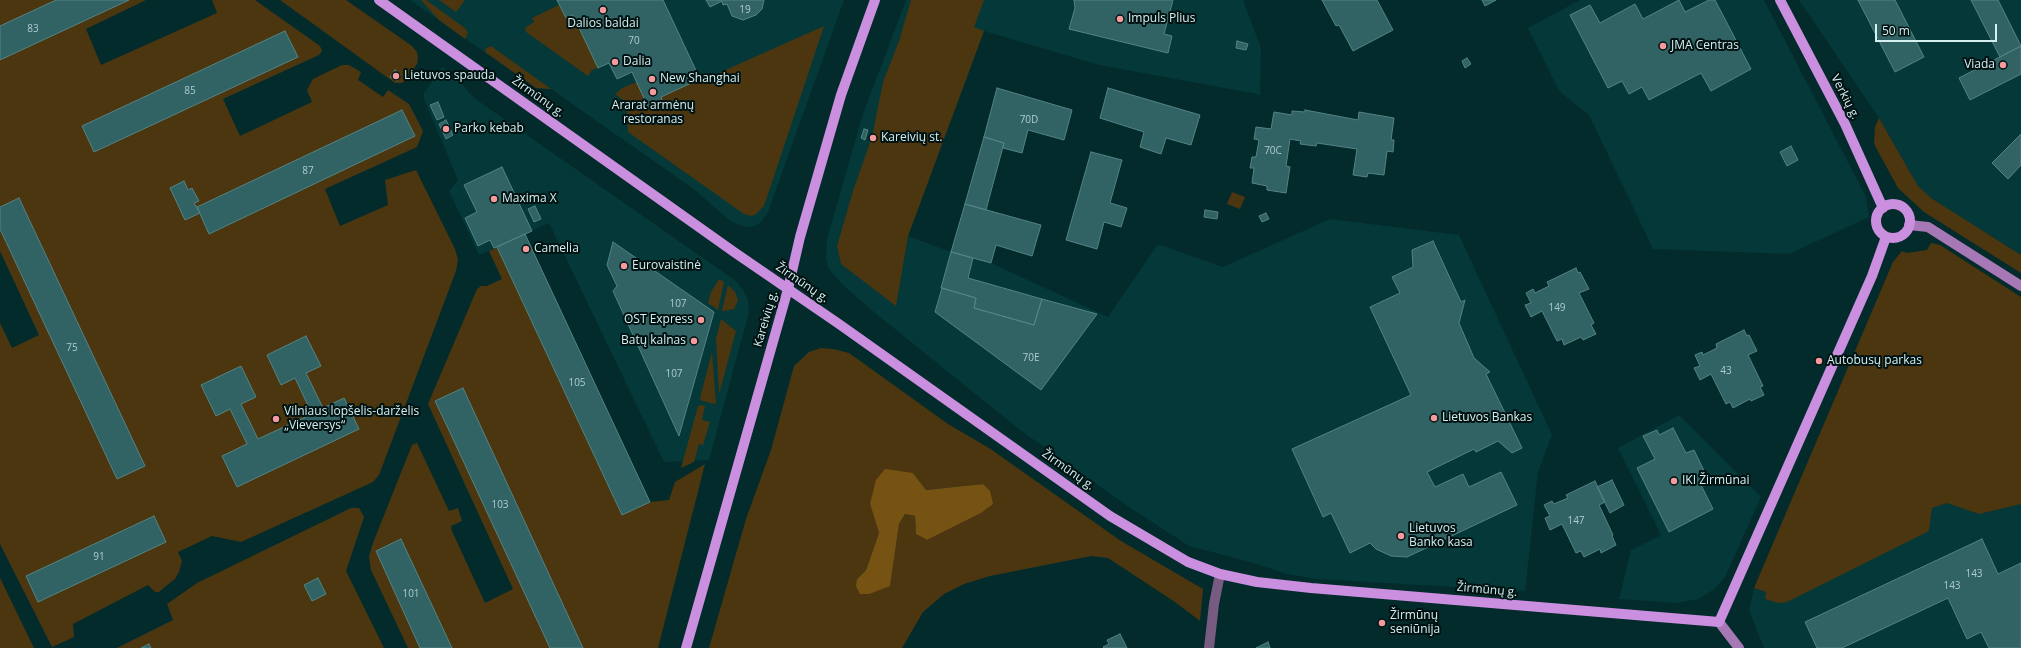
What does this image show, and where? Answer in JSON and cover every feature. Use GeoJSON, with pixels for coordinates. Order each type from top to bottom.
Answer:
{"type":"FeatureCollection","features":[{"type":"Feature","properties":{"kind":"main road","name":"Žirmūnų g."},"geometry":{"type":"LineString","coordinates":[[379,0],[1110,516],[1188,562],[1220,574],[1278,585],[1719,622]]}},
{"type":"Feature","properties":{"kind":"main road","name":"Kareivių g."},"geometry":{"type":"LineString","coordinates":[[686,648],[788,289],[800,237],[841,95],[875,0]]}},
{"type":"Feature","properties":{"kind":"main road","name":"Verkių g."},"geometry":{"type":"LineString","coordinates":[[1780,0],[1845,124],[1883,208]]}},
{"type":"Feature","properties":{"kind":"main road"},"geometry":{"type":"LineString","coordinates":[[1888,205],[1900,206],[1908,214],[1909,225],[1907,230],[1898,237],[1886,237],[1881,234],[1876,223],[1876,217],[1883,208],[1888,205]]}},
{"type":"Feature","properties":{"kind":"main road"},"geometry":{"type":"LineString","coordinates":[[1909,225],[1928,227],[2021,286]]}},
{"type":"Feature","properties":{"kind":"main road"},"geometry":{"type":"LineString","coordinates":[[1739,648],[1719,622],[1872,276],[1886,237]]}},
{"type":"Feature","properties":{"kind":"street"},"geometry":{"type":"LineString","coordinates":[[1209,648],[1214,604],[1220,574]]}},
{"type":"Feature","properties":{"kind":"shaded area"},"geometry":{"type":"Polygon","coordinates":[[[0,0],[146,0],[86,29],[101,65],[217,13],[212,0],[255,0],[320,46],[322,51],[319,55],[223,99],[240,136],[312,102],[307,90],[313,79],[342,65],[349,65],[361,72],[358,80],[383,97],[388,90],[409,104],[423,131],[417,147],[325,189],[340,226],[388,205],[385,180],[416,170],[455,249],[458,260],[456,271],[379,475],[373,482],[241,542],[212,536],[178,552],[182,561],[179,572],[175,579],[159,592],[155,592],[148,585],[73,624],[74,637],[52,647],[0,544],[0,323],[12,348],[39,335],[0,251],[0,0]]]}},
{"type":"Feature","properties":{"kind":"shaded area"},"geometry":{"type":"Polygon","coordinates":[[[280,0],[346,0],[412,46],[417,52],[417,64],[406,80],[402,83],[395,83],[280,0]]]}},
{"type":"Feature","properties":{"kind":"shaded area"},"geometry":{"type":"Polygon","coordinates":[[[410,0],[844,0],[768,212],[762,221],[756,226],[745,227],[730,221],[695,190],[551,89],[536,88],[410,0]]]}},
{"type":"Feature","properties":{"kind":"shaded area"},"geometry":{"type":"Polygon","coordinates":[[[421,0],[426,0],[465,28],[468,33],[465,39],[439,20],[421,0]]]}},
{"type":"Feature","properties":{"kind":"shaded area"},"geometry":{"type":"Polygon","coordinates":[[[439,0],[465,0],[456,12],[439,0]]]}},
{"type":"Feature","properties":{"kind":"shaded area"},"geometry":{"type":"Polygon","coordinates":[[[906,0],[1243,0],[1261,48],[1260,96],[1257,94],[1099,65],[984,31],[908,236],[951,252],[991,263],[1108,317],[1158,244],[1223,267],[1330,219],[1459,235],[1552,435],[1538,472],[1525,591],[1317,579],[1287,574],[1250,562],[1189,546],[1132,509],[1020,430],[869,308],[840,282],[829,269],[826,259],[827,239],[863,114],[906,0]]]}},
{"type":"Feature","properties":{"kind":"shaded area"},"geometry":{"type":"Polygon","coordinates":[[[911,0],[984,0],[974,27],[984,31],[908,236],[896,306],[841,264],[837,246],[853,191],[872,137],[883,82],[899,41],[911,0]]]}},
{"type":"Feature","properties":{"kind":"shaded area"},"geometry":{"type":"Polygon","coordinates":[[[1580,0],[1764,0],[1866,197],[1869,217],[1789,254],[1653,249],[1589,115],[1559,91],[1528,28],[1580,0]]]}},
{"type":"Feature","properties":{"kind":"shaded area"},"geometry":{"type":"Polygon","coordinates":[[[1799,0],[2021,0],[2021,255],[1931,198],[1918,186],[1879,118],[1799,0]]]}},
{"type":"Feature","properties":{"kind":"shaded area"},"geometry":{"type":"Polygon","coordinates":[[[559,5],[566,18],[573,15],[598,68],[592,70],[588,76],[526,32],[525,28],[534,22],[532,18],[559,5]]]}},
{"type":"Feature","properties":{"kind":"shaded area"},"geometry":{"type":"Polygon","coordinates":[[[824,26],[764,206],[756,214],[751,216],[744,214],[628,132],[627,108],[623,100],[615,94],[622,88],[637,82],[648,107],[662,100],[661,97],[700,79],[712,76],[824,26]]]}},
{"type":"Feature","properties":{"kind":"shaded area"},"geometry":{"type":"Polygon","coordinates":[[[491,46],[551,89],[536,88],[485,52],[486,48],[491,46]]]}},
{"type":"Feature","properties":{"kind":"shaded area"},"geometry":{"type":"Polygon","coordinates":[[[442,67],[457,78],[470,94],[484,105],[736,281],[743,290],[748,300],[749,312],[709,460],[664,462],[549,223],[479,255],[449,191],[458,180],[424,99],[424,93],[442,67]]]}},
{"type":"Feature","properties":{"kind":"shaded area"},"geometry":{"type":"Polygon","coordinates":[[[1879,118],[1918,186],[1931,198],[2021,255],[2021,273],[1924,212],[1898,188],[1874,144],[1875,127],[1879,118]]]}},
{"type":"Feature","properties":{"kind":"shaded area"},"geometry":{"type":"Polygon","coordinates":[[[1232,192],[1245,197],[1240,209],[1227,204],[1232,192]]]}},
{"type":"Feature","properties":{"kind":"shaded area"},"geometry":{"type":"Polygon","coordinates":[[[1931,243],[1940,245],[2021,297],[2021,504],[1979,514],[1947,503],[1932,508],[1929,531],[1787,602],[1778,603],[1765,599],[1766,592],[1754,588],[1893,262],[1902,251],[1907,253],[1927,250],[1931,243]]]}},
{"type":"Feature","properties":{"kind":"shaded area"},"geometry":{"type":"Polygon","coordinates":[[[497,247],[622,515],[650,502],[669,500],[675,482],[705,464],[658,648],[408,648],[371,570],[369,556],[373,543],[412,445],[417,443],[449,511],[458,508],[462,521],[451,526],[452,531],[485,603],[513,589],[428,404],[477,289],[481,286],[487,286],[502,279],[489,251],[497,247]]]}},
{"type":"Feature","properties":{"kind":"shaded area"},"geometry":{"type":"Polygon","coordinates":[[[719,279],[724,282],[718,310],[708,303],[711,292],[719,279]]]}},
{"type":"Feature","properties":{"kind":"shaded area"},"geometry":{"type":"Polygon","coordinates":[[[728,285],[735,292],[738,300],[734,309],[722,311],[728,285]]]}},
{"type":"Feature","properties":{"kind":"shaded area"},"geometry":{"type":"Polygon","coordinates":[[[721,319],[736,331],[719,394],[716,339],[721,319]]]}},
{"type":"Feature","properties":{"kind":"shaded area"},"geometry":{"type":"Polygon","coordinates":[[[821,348],[849,353],[948,424],[989,448],[1121,541],[1203,589],[1200,621],[1175,602],[1108,558],[1091,556],[990,576],[964,584],[944,594],[923,612],[902,648],[709,648],[746,519],[771,450],[794,366],[809,352],[821,348]],[[913,473],[870,504],[879,533],[866,570],[857,579],[890,585],[899,524],[905,514],[915,516],[916,534],[927,540],[981,513],[992,504],[983,484],[926,490],[913,473]]]}},
{"type":"Feature","properties":{"kind":"shaded area"},"geometry":{"type":"Polygon","coordinates":[[[712,352],[716,404],[702,401],[700,398],[712,352]]]}},
{"type":"Feature","properties":{"kind":"shaded area"},"geometry":{"type":"Polygon","coordinates":[[[698,406],[705,406],[702,420],[710,422],[703,445],[699,444],[694,462],[681,468],[698,406]]]}},
{"type":"Feature","properties":{"kind":"shaded area"},"geometry":{"type":"Polygon","coordinates":[[[1679,415],[1761,497],[1725,577],[1716,588],[1699,599],[1675,603],[1619,599],[1631,550],[1661,535],[1618,448],[1679,415]]]}},
{"type":"Feature","properties":{"kind":"shaded area"},"geometry":{"type":"Polygon","coordinates":[[[885,469],[913,473],[926,490],[983,484],[990,491],[993,504],[981,513],[927,540],[916,534],[915,516],[905,514],[899,524],[890,586],[869,594],[860,594],[856,586],[857,579],[866,570],[879,533],[870,504],[876,480],[885,469]]]}},
{"type":"Feature","properties":{"kind":"shaded area"},"geometry":{"type":"Polygon","coordinates":[[[1947,502],[1979,514],[2021,504],[2021,648],[1764,648],[1749,610],[1754,588],[1766,592],[1765,599],[1787,602],[1929,531],[1932,508],[1947,502]]]}},
{"type":"Feature","properties":{"kind":"shaded area"},"geometry":{"type":"Polygon","coordinates":[[[351,508],[359,508],[364,517],[346,571],[384,648],[117,648],[173,620],[167,604],[197,583],[351,508]]]}},
{"type":"Feature","properties":{"kind":"shaded area"},"geometry":{"type":"Polygon","coordinates":[[[0,578],[34,648],[0,648],[0,578]]]}},
{"type":"Feature","properties":{"kind":"building"},"geometry":{"type":"Polygon","coordinates":[[[56,0],[129,0],[0,60],[0,26],[56,0]]]}},
{"type":"Feature","properties":{"kind":"building"},"geometry":{"type":"Polygon","coordinates":[[[557,0],[663,0],[700,79],[661,97],[662,100],[648,107],[632,72],[617,79],[609,63],[598,68],[573,15],[566,18],[557,0]]]}},
{"type":"Feature","properties":{"kind":"building"},"geometry":{"type":"Polygon","coordinates":[[[706,0],[764,0],[762,9],[756,15],[743,20],[732,16],[727,4],[723,5],[722,1],[710,7],[706,0]]]}},
{"type":"Feature","properties":{"kind":"building","name":"Impuls Plius"},"geometry":{"type":"Polygon","coordinates":[[[1074,0],[1173,0],[1164,34],[1172,36],[1168,53],[1069,29],[1075,8],[1074,0]]]}},
{"type":"Feature","properties":{"kind":"building"},"geometry":{"type":"Polygon","coordinates":[[[1322,0],[1377,0],[1393,30],[1353,51],[1339,25],[1336,26],[1322,0]]]}},
{"type":"Feature","properties":{"kind":"building"},"geometry":{"type":"Polygon","coordinates":[[[1482,0],[1496,0],[1485,6],[1482,0]]]}},
{"type":"Feature","properties":{"kind":"building","name":"JMA Centras"},"geometry":{"type":"Polygon","coordinates":[[[1679,0],[1685,12],[1709,0],[1715,0],[1751,69],[1711,91],[1701,73],[1649,100],[1642,87],[1629,94],[1622,81],[1608,88],[1570,15],[1590,5],[1600,23],[1635,4],[1643,19],[1679,0]]]}},
{"type":"Feature","properties":{"kind":"building"},"geometry":{"type":"Polygon","coordinates":[[[1858,0],[1895,0],[1924,57],[1895,72],[1858,0]]]}},
{"type":"Feature","properties":{"kind":"building"},"geometry":{"type":"Polygon","coordinates":[[[1971,0],[1998,0],[2021,46],[2000,57],[1971,0]]]}},
{"type":"Feature","properties":{"kind":"building"},"geometry":{"type":"Polygon","coordinates":[[[285,31],[298,57],[94,152],[82,126],[285,31]]]}},
{"type":"Feature","properties":{"kind":"building"},"geometry":{"type":"Polygon","coordinates":[[[1237,41],[1248,44],[1246,50],[1236,48],[1237,41]]]}},
{"type":"Feature","properties":{"kind":"building","name":"Viada"},"geometry":{"type":"Polygon","coordinates":[[[2021,46],[2021,74],[1970,100],[1959,78],[2021,46]]]}},
{"type":"Feature","properties":{"kind":"building"},"geometry":{"type":"Polygon","coordinates":[[[1467,58],[1471,64],[1465,68],[1462,61],[1467,58]]]}},
{"type":"Feature","properties":{"kind":"building","name":"Lietuvos spauda"},"geometry":{"type":"Polygon","coordinates":[[[395,70],[401,75],[397,81],[390,77],[395,70]]]}},
{"type":"Feature","properties":{"kind":"building"},"geometry":{"type":"Polygon","coordinates":[[[997,88],[1072,110],[1064,140],[1028,130],[1022,153],[1003,148],[1004,143],[984,137],[997,88]]]}},
{"type":"Feature","properties":{"kind":"building"},"geometry":{"type":"Polygon","coordinates":[[[1108,88],[1200,115],[1191,145],[1166,138],[1161,154],[1140,147],[1144,132],[1100,118],[1108,88]]]}},
{"type":"Feature","properties":{"kind":"building"},"geometry":{"type":"Polygon","coordinates":[[[438,102],[444,117],[437,120],[430,105],[438,102]]]}},
{"type":"Feature","properties":{"kind":"building"},"geometry":{"type":"Polygon","coordinates":[[[402,110],[415,136],[209,234],[197,207],[402,110]]]}},
{"type":"Feature","properties":{"kind":"building"},"geometry":{"type":"Polygon","coordinates":[[[1305,110],[1358,120],[1359,112],[1394,118],[1391,140],[1394,140],[1393,152],[1387,151],[1384,175],[1368,173],[1367,177],[1353,175],[1357,149],[1317,143],[1316,146],[1300,144],[1301,141],[1290,139],[1286,166],[1290,167],[1286,193],[1267,190],[1267,186],[1252,183],[1254,168],[1250,168],[1252,157],[1256,157],[1259,140],[1254,139],[1256,127],[1271,129],[1274,112],[1292,115],[1292,111],[1305,112],[1305,110]]]}},
{"type":"Feature","properties":{"kind":"building","name":"Parko kebab"},"geometry":{"type":"Polygon","coordinates":[[[446,120],[453,135],[446,139],[439,124],[446,120]]]}},
{"type":"Feature","properties":{"kind":"building"},"geometry":{"type":"Polygon","coordinates":[[[864,129],[868,130],[865,140],[861,138],[864,129]]]}},
{"type":"Feature","properties":{"kind":"building"},"geometry":{"type":"Polygon","coordinates":[[[2021,134],[2021,165],[2008,179],[1992,163],[2021,134]]]}},
{"type":"Feature","properties":{"kind":"building"},"geometry":{"type":"Polygon","coordinates":[[[984,137],[1004,143],[986,210],[965,204],[984,137]]]}},
{"type":"Feature","properties":{"kind":"building"},"geometry":{"type":"Polygon","coordinates":[[[1791,146],[1798,160],[1787,166],[1780,152],[1791,146]]]}},
{"type":"Feature","properties":{"kind":"building"},"geometry":{"type":"Polygon","coordinates":[[[1091,152],[1122,160],[1110,203],[1127,208],[1121,227],[1104,222],[1097,249],[1066,240],[1091,152]]]}},
{"type":"Feature","properties":{"kind":"building","name":"Maxima X"},"geometry":{"type":"Polygon","coordinates":[[[502,167],[532,231],[494,248],[490,240],[478,246],[465,218],[477,212],[464,185],[502,167]]]}},
{"type":"Feature","properties":{"kind":"building"},"geometry":{"type":"Polygon","coordinates":[[[184,181],[188,190],[192,188],[199,201],[194,203],[200,213],[185,220],[170,188],[184,181]]]}},
{"type":"Feature","properties":{"kind":"building"},"geometry":{"type":"Polygon","coordinates":[[[19,198],[145,466],[117,479],[0,229],[0,207],[19,198]]]}},
{"type":"Feature","properties":{"kind":"building"},"geometry":{"type":"Polygon","coordinates":[[[965,204],[1041,225],[1032,256],[996,245],[991,263],[951,252],[965,204]]]}},
{"type":"Feature","properties":{"kind":"building"},"geometry":{"type":"Polygon","coordinates":[[[535,206],[541,219],[534,222],[528,209],[535,206]]]}},
{"type":"Feature","properties":{"kind":"building"},"geometry":{"type":"Polygon","coordinates":[[[1205,210],[1218,212],[1217,219],[1204,217],[1205,210]]]}},
{"type":"Feature","properties":{"kind":"building"},"geometry":{"type":"Polygon","coordinates":[[[1266,213],[1269,219],[1262,222],[1259,216],[1266,213]]]}},
{"type":"Feature","properties":{"kind":"building"},"geometry":{"type":"Polygon","coordinates":[[[525,234],[650,502],[622,515],[497,247],[525,234]]]}},
{"type":"Feature","properties":{"kind":"building","name":"Lietuvos Bankas"},"geometry":{"type":"Polygon","coordinates":[[[1433,241],[1461,302],[1465,300],[1459,323],[1474,358],[1490,372],[1486,374],[1522,448],[1512,453],[1498,441],[1476,452],[1474,449],[1427,472],[1435,487],[1463,474],[1469,487],[1501,472],[1517,505],[1407,557],[1391,556],[1376,549],[1370,543],[1350,553],[1331,513],[1323,517],[1292,449],[1411,395],[1370,307],[1400,293],[1392,277],[1413,267],[1412,250],[1433,241]]]}},
{"type":"Feature","properties":{"kind":"building"},"geometry":{"type":"Polygon","coordinates":[[[613,242],[714,312],[679,436],[613,291],[617,286],[607,265],[613,242]]]}},
{"type":"Feature","properties":{"kind":"building"},"geometry":{"type":"Polygon","coordinates":[[[951,252],[973,258],[968,278],[1042,299],[1034,325],[974,308],[976,298],[941,288],[951,252]]]}},
{"type":"Feature","properties":{"kind":"building"},"geometry":{"type":"Polygon","coordinates":[[[1576,268],[1578,273],[1580,272],[1589,289],[1579,293],[1594,323],[1591,325],[1596,334],[1583,340],[1581,337],[1564,345],[1562,339],[1557,341],[1542,311],[1531,317],[1525,305],[1531,303],[1526,293],[1533,289],[1535,293],[1549,286],[1547,282],[1576,268]]]}},
{"type":"Feature","properties":{"kind":"building"},"geometry":{"type":"Polygon","coordinates":[[[942,288],[976,298],[974,308],[1034,325],[1042,299],[1097,314],[1041,390],[935,312],[942,288]]]}},
{"type":"Feature","properties":{"kind":"building"},"geometry":{"type":"Polygon","coordinates":[[[1744,330],[1747,336],[1749,335],[1757,351],[1748,355],[1763,386],[1760,387],[1764,395],[1751,401],[1750,399],[1733,408],[1730,402],[1726,404],[1711,374],[1700,380],[1694,368],[1700,366],[1695,355],[1702,352],[1703,355],[1717,348],[1716,344],[1744,330]]]}},
{"type":"Feature","properties":{"kind":"building"},"geometry":{"type":"Polygon","coordinates":[[[306,336],[321,366],[306,373],[323,408],[344,398],[359,429],[237,487],[222,456],[247,444],[230,409],[216,416],[201,385],[241,366],[256,397],[241,404],[258,439],[312,414],[295,378],[281,385],[267,355],[306,336]]]}},
{"type":"Feature","properties":{"kind":"building"},"geometry":{"type":"Polygon","coordinates":[[[463,388],[583,648],[550,648],[435,401],[463,388]]]}},
{"type":"Feature","properties":{"kind":"building","name":"IKI Žirmūnai"},"geometry":{"type":"Polygon","coordinates":[[[1673,428],[1686,453],[1694,450],[1708,479],[1700,483],[1713,509],[1669,532],[1637,468],[1655,459],[1643,436],[1657,430],[1659,435],[1673,428]]]}},
{"type":"Feature","properties":{"kind":"building"},"geometry":{"type":"Polygon","coordinates":[[[1612,480],[1624,505],[1610,513],[1597,487],[1612,480]]]}},
{"type":"Feature","properties":{"kind":"building"},"geometry":{"type":"Polygon","coordinates":[[[1595,481],[1605,502],[1599,505],[1616,545],[1601,553],[1600,549],[1584,557],[1581,551],[1576,553],[1562,524],[1550,530],[1545,518],[1550,516],[1544,505],[1552,501],[1554,504],[1568,498],[1566,495],[1595,481]]]}},
{"type":"Feature","properties":{"kind":"building"},"geometry":{"type":"Polygon","coordinates":[[[154,516],[166,542],[38,602],[26,576],[154,516]]]}},
{"type":"Feature","properties":{"kind":"building"},"geometry":{"type":"Polygon","coordinates":[[[401,539],[452,648],[420,648],[376,551],[401,539]]]}},
{"type":"Feature","properties":{"kind":"building"},"geometry":{"type":"Polygon","coordinates":[[[1982,539],[1998,574],[2021,563],[2021,648],[1989,648],[1981,632],[1967,639],[1948,598],[1842,648],[1817,648],[1805,622],[1982,539]]]}},
{"type":"Feature","properties":{"kind":"building"},"geometry":{"type":"Polygon","coordinates":[[[318,578],[326,594],[312,601],[304,585],[318,578]]]}},
{"type":"Feature","properties":{"kind":"building"},"geometry":{"type":"Polygon","coordinates":[[[1120,634],[1127,648],[1103,647],[1109,644],[1107,640],[1120,634]]]}},
{"type":"Feature","properties":{"kind":"building"},"geometry":{"type":"Polygon","coordinates":[[[1268,642],[1270,648],[1256,648],[1268,642]]]}},
{"type":"Feature","properties":{"kind":"building"},"geometry":{"type":"Polygon","coordinates":[[[149,644],[151,648],[141,648],[149,644]]]}},
{"type":"Feature","properties":{"kind":"place","name":"Dalios baldai"},"geometry":{"type":"Point","coordinates":[603,10]}},
{"type":"Feature","properties":{"kind":"place","name":"Impuls Plius"},"geometry":{"type":"Point","coordinates":[1120,19]}},
{"type":"Feature","properties":{"kind":"place","name":"JMA Centras"},"geometry":{"type":"Point","coordinates":[1663,46]}},
{"type":"Feature","properties":{"kind":"place","name":"Dalia"},"geometry":{"type":"Point","coordinates":[615,62]}},
{"type":"Feature","properties":{"kind":"place","name":"Viada"},"geometry":{"type":"Point","coordinates":[2003,65]}},
{"type":"Feature","properties":{"kind":"place","name":"Lietuvos spauda"},"geometry":{"type":"Point","coordinates":[396,76]}},
{"type":"Feature","properties":{"kind":"place","name":"New Shanghai"},"geometry":{"type":"Point","coordinates":[652,79]}},
{"type":"Feature","properties":{"kind":"place","name":"Ararat armėnų restoranas"},"geometry":{"type":"Point","coordinates":[653,92]}},
{"type":"Feature","properties":{"kind":"place","name":"Parko kebab"},"geometry":{"type":"Point","coordinates":[446,129]}},
{"type":"Feature","properties":{"kind":"place","name":"Kareivių st."},"geometry":{"type":"Point","coordinates":[873,138]}},
{"type":"Feature","properties":{"kind":"place","name":"Maxima X"},"geometry":{"type":"Point","coordinates":[494,199]}},
{"type":"Feature","properties":{"kind":"place","name":"Camelia"},"geometry":{"type":"Point","coordinates":[526,249]}},
{"type":"Feature","properties":{"kind":"place","name":"Eurovaistinė"},"geometry":{"type":"Point","coordinates":[624,266]}},
{"type":"Feature","properties":{"kind":"place","name":"OST Express"},"geometry":{"type":"Point","coordinates":[701,320]}},
{"type":"Feature","properties":{"kind":"place","name":"Batų kalnas"},"geometry":{"type":"Point","coordinates":[694,341]}},
{"type":"Feature","properties":{"kind":"place","name":"Autobusų parkas"},"geometry":{"type":"Point","coordinates":[1819,361]}},
{"type":"Feature","properties":{"kind":"place","name":"Lietuvos Bankas"},"geometry":{"type":"Point","coordinates":[1434,418]}},
{"type":"Feature","properties":{"kind":"place","name":"Vilniaus lopšelis-darželis „Vieversys“"},"geometry":{"type":"Point","coordinates":[276,419]}},
{"type":"Feature","properties":{"kind":"place","name":"IKI Žirmūnai"},"geometry":{"type":"Point","coordinates":[1674,481]}},
{"type":"Feature","properties":{"kind":"place","name":"Lietuvos Banko kasa"},"geometry":{"type":"Point","coordinates":[1401,536]}},
{"type":"Feature","properties":{"kind":"place","name":"Žirmūnų seniūnija"},"geometry":{"type":"Point","coordinates":[1382,623]}}]}
